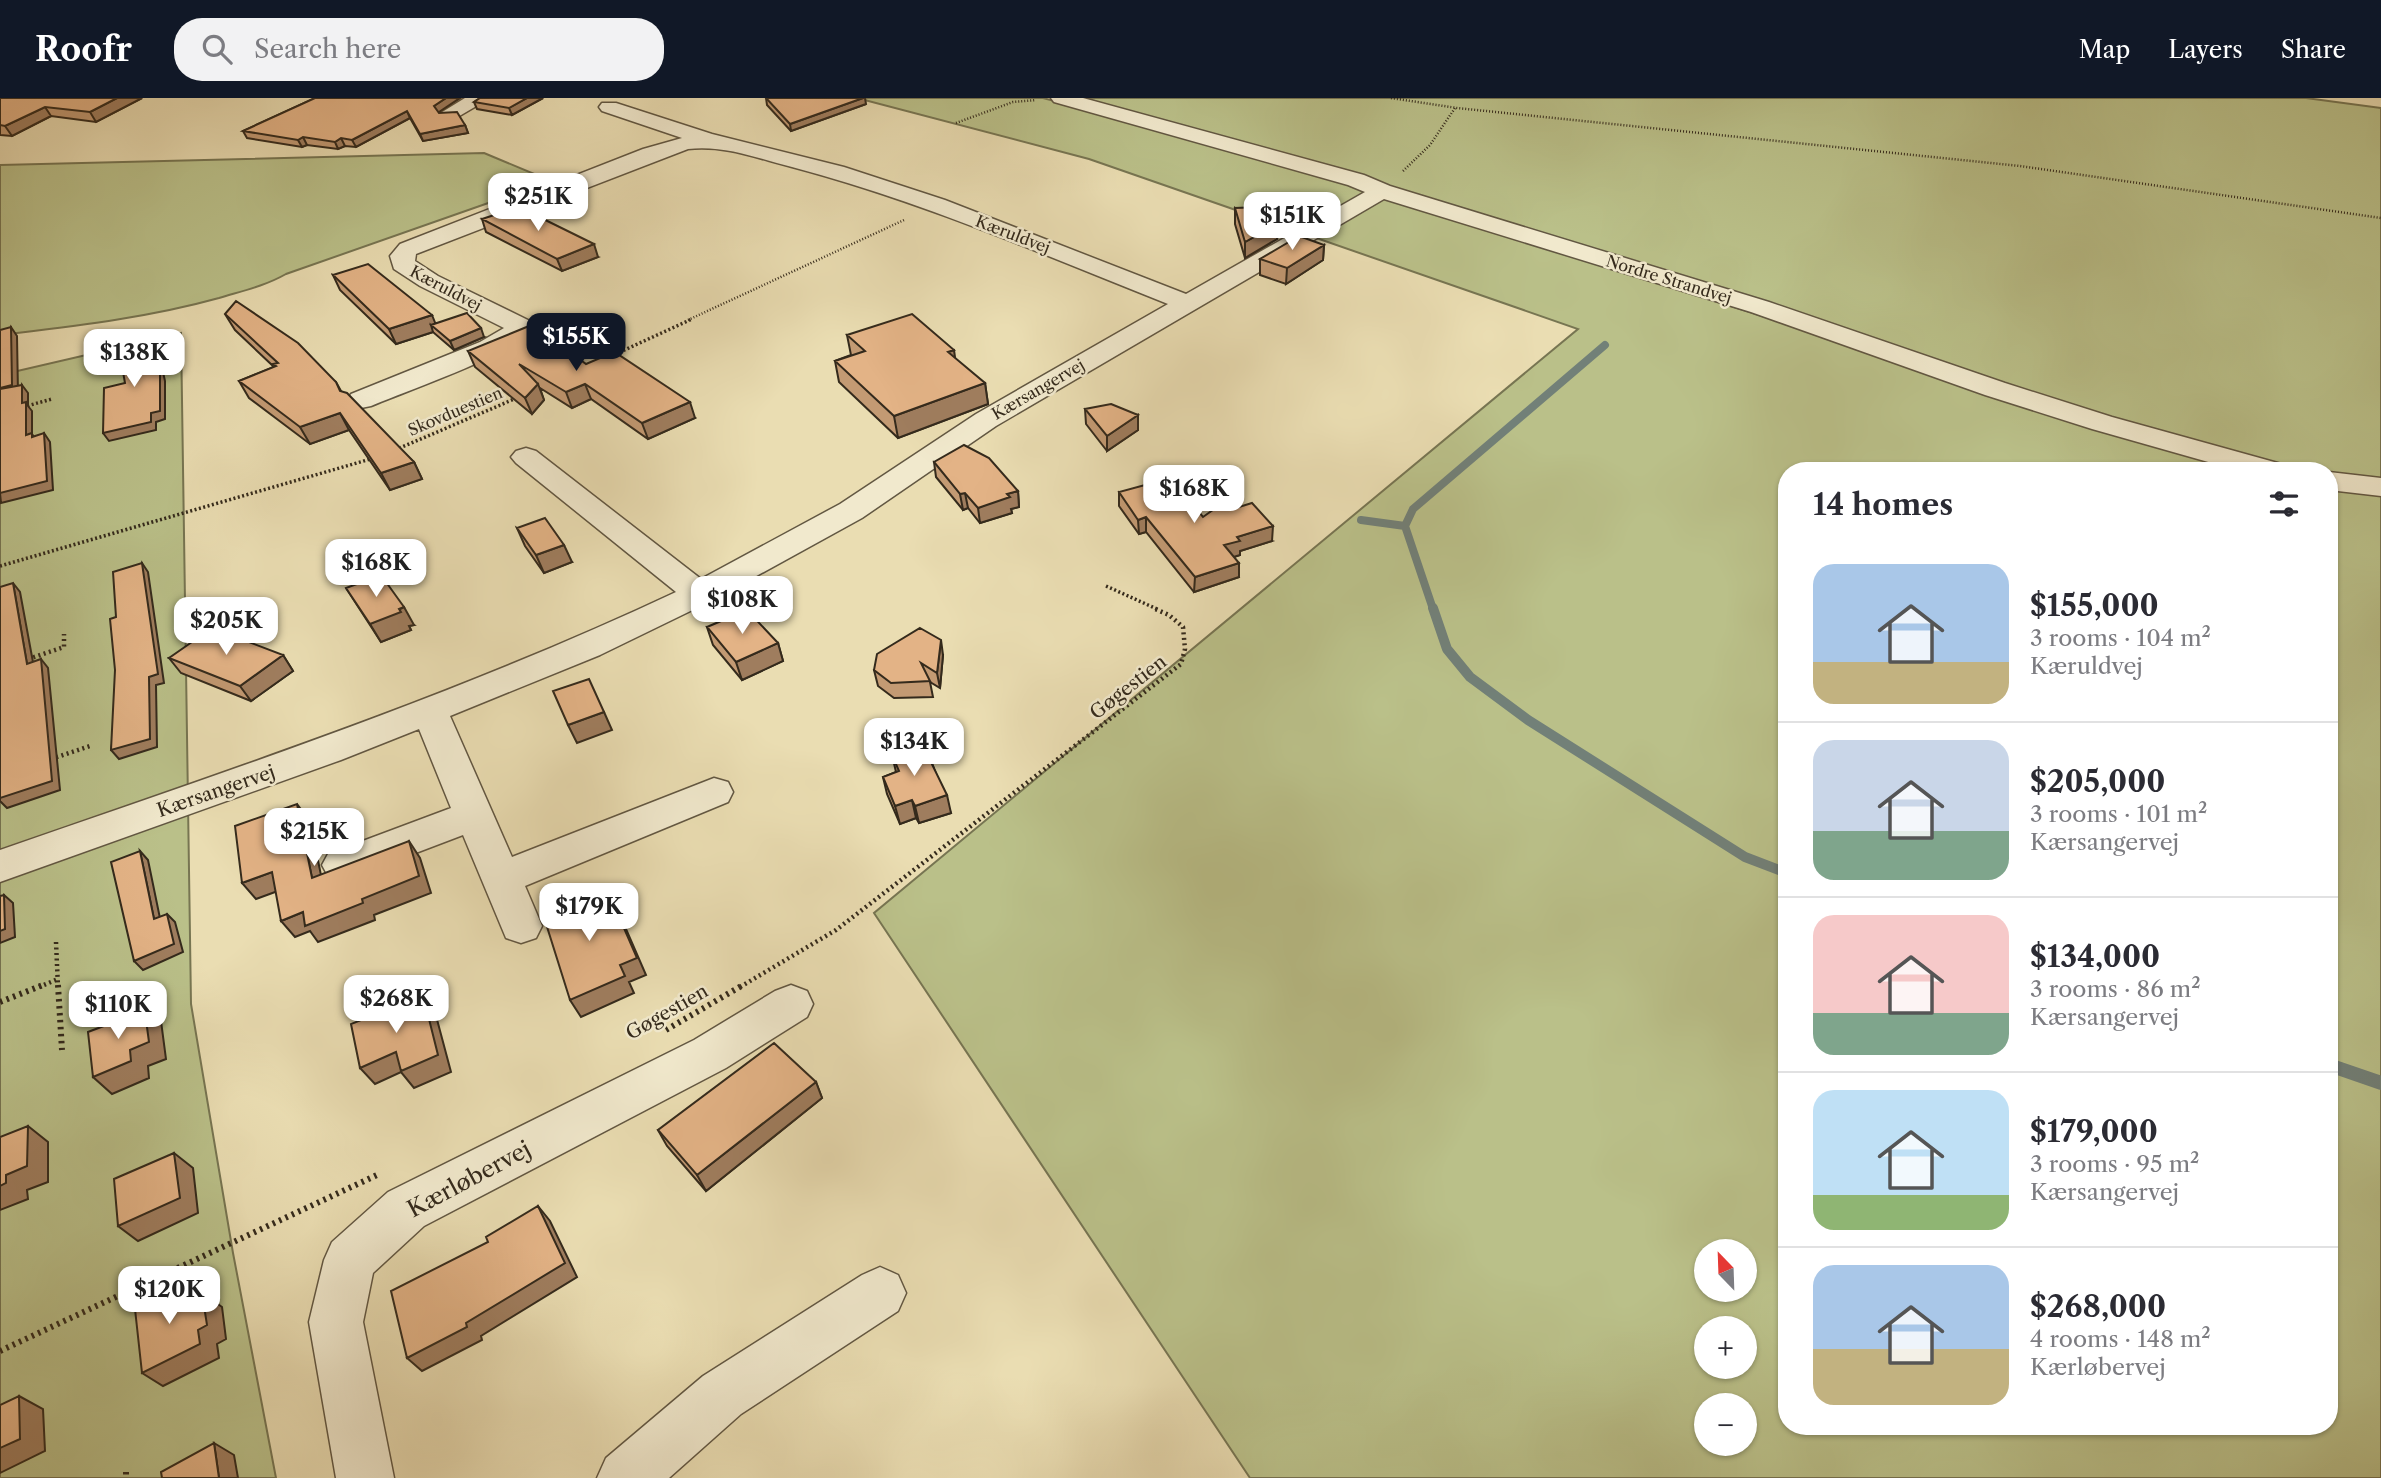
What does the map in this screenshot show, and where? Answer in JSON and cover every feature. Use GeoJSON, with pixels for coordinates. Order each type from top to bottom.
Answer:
{"type":"FeatureCollection","features":[{"type":"Feature","properties":{"kind":"street"},"geometry":{"type":"LineString","coordinates":[[449,114],[480,98]]}},
{"type":"Feature","properties":{"kind":"street","name":"Nordre Strandvej"},"geometry":{"type":"LineString","coordinates":[[1062,98],[1356,180],[1382,191],[1760,307],[2090,419],[2242,462]]}},
{"type":"Feature","properties":{"kind":"street","name":"Kæruldvej"},"geometry":{"type":"LineString","coordinates":[[610,107],[713,140],[836,172],[937,205],[1188,303]]}},
{"type":"Feature","properties":{"kind":"street","name":"Kæruldvej"},"geometry":{"type":"LineString","coordinates":[[360,400],[489,348],[523,328],[429,281],[402,264],[402,256],[408,249],[668,147],[713,140]]}},
{"type":"Feature","properties":{"kind":"street","name":"Kærsangervej"},"geometry":{"type":"LineString","coordinates":[[0,866],[328,751],[588,647],[699,594],[851,511],[986,419],[1382,191]]}},
{"type":"Feature","properties":{"kind":"street"},"geometry":{"type":"LineString","coordinates":[[526,457],[699,594]]}},
{"type":"Feature","properties":{"kind":"street"},"geometry":{"type":"LineString","coordinates":[[2338,482],[2381,487]]}},
{"type":"Feature","properties":{"kind":"street"},"geometry":{"type":"LineString","coordinates":[[430,711],[521,926]]}},
{"type":"Feature","properties":{"kind":"street"},"geometry":{"type":"LineString","coordinates":[[502,878],[714,792]]}},
{"type":"Feature","properties":{"kind":"street"},"geometry":{"type":"LineString","coordinates":[[342,865],[474,815]]}},
{"type":"Feature","properties":{"kind":"street","name":"Kærløbervej"},"geometry":{"type":"LineString","coordinates":[[365,1478],[336,1322],[350,1260],[406,1209],[710,1055],[791,1004]]}},
{"type":"Feature","properties":{"kind":"street"},"geometry":{"type":"LineString","coordinates":[[626,1478],[722,1395],[880,1293]]}},
{"type":"Feature","properties":{"kind":"path"},"geometry":{"type":"LineString","coordinates":[[956,123],[1013,102],[1062,98]]}},
{"type":"Feature","properties":{"kind":"path"},"geometry":{"type":"LineString","coordinates":[[1391,98],[1456,108],[2020,166],[2381,218]]}},
{"type":"Feature","properties":{"kind":"path"},"geometry":{"type":"LineString","coordinates":[[1382,191],[1430,145],[1456,108]]}},
{"type":"Feature","properties":{"kind":"path"},"geometry":{"type":"LineString","coordinates":[[606,358],[937,205]]}},
{"type":"Feature","properties":{"kind":"path","name":"Skovduestien"},"geometry":{"type":"LineString","coordinates":[[0,566],[350,467],[520,397]]}},
{"type":"Feature","properties":{"kind":"path"},"geometry":{"type":"LineString","coordinates":[[13,409],[52,400]]}},
{"type":"Feature","properties":{"kind":"path","name":"Gøgestien"},"geometry":{"type":"LineString","coordinates":[[657,1035],[836,930],[1181,664],[1185,649],[1183,627],[1169,615],[1106,586]]}},
{"type":"Feature","properties":{"kind":"path"},"geometry":{"type":"LineString","coordinates":[[26,660],[64,647],[64,634]]}},
{"type":"Feature","properties":{"kind":"path"},"geometry":{"type":"LineString","coordinates":[[39,763],[90,746]]}},
{"type":"Feature","properties":{"kind":"path"},"geometry":{"type":"LineString","coordinates":[[56,942],[62,1050]]}},
{"type":"Feature","properties":{"kind":"path"},"geometry":{"type":"LineString","coordinates":[[0,1002],[58,979]]}},
{"type":"Feature","properties":{"kind":"path"},"geometry":{"type":"LineString","coordinates":[[0,1351],[389,1169]]}},
{"type":"Feature","properties":{"kind":"green space"},"geometry":{"type":"Polygon","coordinates":[[[857,98],[1043,98],[1237,149],[2221,462],[1778,462],[1778,1435],[2338,1435],[2338,488],[2381,493],[2381,1478],[1250,1478],[874,913],[1578,329],[1089,159],[857,98]]]}},
{"type":"Feature","properties":{"kind":"green space"},"geometry":{"type":"Polygon","coordinates":[[[1066,98],[2306,98],[2381,108],[2381,480],[2338,476],[2338,462],[2264,462],[2223,453],[1066,98]]]}},
{"type":"Feature","properties":{"kind":"green space"},"geometry":{"type":"Polygon","coordinates":[[[484,153],[551,181],[219,298],[138,316],[0,335],[0,165],[484,153]]]}},
{"type":"Feature","properties":{"kind":"green space"},"geometry":{"type":"Polygon","coordinates":[[[181,333],[191,1004],[233,1253],[276,1478],[0,1478],[0,375],[181,333]]]}},
{"type":"Feature","properties":{"kind":"building"},"geometry":{"type":"Polygon","coordinates":[[[0,98],[117,98],[90,112],[45,107],[5,126],[0,125],[0,98]]]}},
{"type":"Feature","properties":{"kind":"building"},"geometry":{"type":"Polygon","coordinates":[[[315,98],[446,98],[434,106],[439,113],[457,112],[465,125],[420,134],[407,111],[352,140],[341,138],[335,142],[303,137],[298,140],[243,131],[315,98]]]}},
{"type":"Feature","properties":{"kind":"building"},"geometry":{"type":"Polygon","coordinates":[[[480,98],[527,98],[509,108],[474,102],[480,98]]]}},
{"type":"Feature","properties":{"kind":"building"},"geometry":{"type":"Polygon","coordinates":[[[766,98],[863,98],[790,124],[766,98]]]}},
{"type":"Feature","properties":{"kind":"building"},"geometry":{"type":"Polygon","coordinates":[[[519,207],[594,244],[557,259],[482,219],[519,207]]]}},
{"type":"Feature","properties":{"kind":"building"},"geometry":{"type":"Polygon","coordinates":[[[1263,207],[1277,224],[1245,242],[1235,208],[1263,207]]]}},
{"type":"Feature","properties":{"kind":"building"},"geometry":{"type":"Polygon","coordinates":[[[1299,236],[1324,245],[1287,268],[1260,259],[1299,236]]]}},
{"type":"Feature","properties":{"kind":"building"},"geometry":{"type":"Polygon","coordinates":[[[368,264],[432,315],[389,329],[333,275],[368,264]]]}},
{"type":"Feature","properties":{"kind":"building"},"geometry":{"type":"Polygon","coordinates":[[[236,301],[298,343],[336,382],[340,391],[347,393],[414,462],[381,473],[340,413],[300,427],[239,381],[278,363],[225,314],[236,301]]]}},
{"type":"Feature","properties":{"kind":"building"},"geometry":{"type":"Polygon","coordinates":[[[467,313],[481,328],[450,341],[431,325],[467,313]]]}},
{"type":"Feature","properties":{"kind":"building"},"geometry":{"type":"Polygon","coordinates":[[[912,314],[954,350],[948,352],[985,383],[894,416],[835,361],[865,351],[847,335],[912,314]]]}},
{"type":"Feature","properties":{"kind":"building"},"geometry":{"type":"Polygon","coordinates":[[[534,324],[586,364],[607,355],[612,358],[619,355],[690,402],[642,423],[585,384],[566,392],[519,364],[538,384],[525,398],[468,351],[534,324]]]}},
{"type":"Feature","properties":{"kind":"building"},"geometry":{"type":"Polygon","coordinates":[[[11,327],[12,385],[0,388],[0,330],[11,327]]]}},
{"type":"Feature","properties":{"kind":"building"},"geometry":{"type":"Polygon","coordinates":[[[153,340],[160,373],[160,411],[151,413],[151,422],[103,433],[104,388],[125,383],[119,349],[153,340]]]}},
{"type":"Feature","properties":{"kind":"building"},"geometry":{"type":"Polygon","coordinates":[[[22,385],[22,403],[26,402],[26,435],[32,433],[32,437],[44,433],[47,481],[0,493],[0,389],[22,385]]]}},
{"type":"Feature","properties":{"kind":"building"},"geometry":{"type":"Polygon","coordinates":[[[1111,404],[1138,415],[1107,436],[1085,409],[1111,404]]]}},
{"type":"Feature","properties":{"kind":"building"},"geometry":{"type":"Polygon","coordinates":[[[964,445],[989,458],[1018,491],[1007,494],[1010,497],[978,508],[965,493],[960,494],[934,462],[964,445]]]}},
{"type":"Feature","properties":{"kind":"building"},"geometry":{"type":"Polygon","coordinates":[[[1171,478],[1203,517],[1224,502],[1236,508],[1252,503],[1273,526],[1237,537],[1240,541],[1224,545],[1239,563],[1195,577],[1146,517],[1138,520],[1119,492],[1171,478]]]}},
{"type":"Feature","properties":{"kind":"building"},"geometry":{"type":"Polygon","coordinates":[[[545,518],[564,545],[536,555],[517,528],[545,518]]]}},
{"type":"Feature","properties":{"kind":"building"},"geometry":{"type":"Polygon","coordinates":[[[142,563],[158,674],[149,677],[150,739],[111,750],[115,670],[110,619],[116,617],[113,572],[142,563]]]}},
{"type":"Feature","properties":{"kind":"building"},"geometry":{"type":"Polygon","coordinates":[[[381,575],[404,607],[399,609],[401,612],[370,624],[346,588],[381,575]]]}},
{"type":"Feature","properties":{"kind":"building"},"geometry":{"type":"Polygon","coordinates":[[[13,583],[27,664],[41,659],[52,781],[0,798],[0,587],[13,583]]]}},
{"type":"Feature","properties":{"kind":"building"},"geometry":{"type":"Polygon","coordinates":[[[747,610],[778,643],[736,662],[707,627],[747,610]]]}},
{"type":"Feature","properties":{"kind":"building"},"geometry":{"type":"Polygon","coordinates":[[[212,628],[283,655],[240,686],[169,658],[212,628]]]}},
{"type":"Feature","properties":{"kind":"building"},"geometry":{"type":"Polygon","coordinates":[[[920,628],[941,640],[937,673],[921,663],[930,681],[891,683],[874,670],[877,654],[920,628]]]}},
{"type":"Feature","properties":{"kind":"building"},"geometry":{"type":"Polygon","coordinates":[[[589,679],[604,712],[568,725],[553,691],[589,679]]]}},
{"type":"Feature","properties":{"kind":"building"},"geometry":{"type":"Polygon","coordinates":[[[921,741],[923,745],[929,743],[927,754],[947,795],[915,806],[912,800],[895,806],[883,777],[899,771],[892,755],[911,749],[921,741]]]}},
{"type":"Feature","properties":{"kind":"building"},"geometry":{"type":"Polygon","coordinates":[[[297,804],[312,878],[409,841],[419,876],[362,899],[363,903],[305,926],[303,912],[281,921],[272,872],[242,883],[235,826],[297,804]]]}},
{"type":"Feature","properties":{"kind":"building"},"geometry":{"type":"Polygon","coordinates":[[[140,851],[154,919],[167,914],[174,944],[134,961],[111,862],[140,851]]]}},
{"type":"Feature","properties":{"kind":"building"},"geometry":{"type":"Polygon","coordinates":[[[607,889],[637,958],[620,965],[625,976],[570,1000],[543,914],[607,889]]]}},
{"type":"Feature","properties":{"kind":"building"},"geometry":{"type":"Polygon","coordinates":[[[4,895],[5,929],[0,931],[0,896],[4,895]]]}},
{"type":"Feature","properties":{"kind":"building"},"geometry":{"type":"Polygon","coordinates":[[[423,995],[438,1055],[401,1071],[396,1052],[360,1068],[351,1024],[423,995]]]}},
{"type":"Feature","properties":{"kind":"building"},"geometry":{"type":"Polygon","coordinates":[[[144,1005],[149,1042],[130,1050],[131,1061],[93,1077],[88,1032],[117,1021],[117,1015],[144,1005]]]}},
{"type":"Feature","properties":{"kind":"building"},"geometry":{"type":"Polygon","coordinates":[[[774,1043],[816,1082],[697,1175],[658,1130],[774,1043]]]}},
{"type":"Feature","properties":{"kind":"building"},"geometry":{"type":"Polygon","coordinates":[[[28,1126],[27,1166],[6,1175],[6,1183],[0,1186],[0,1137],[28,1126]]]}},
{"type":"Feature","properties":{"kind":"building"},"geometry":{"type":"Polygon","coordinates":[[[174,1153],[180,1198],[118,1226],[114,1179],[174,1153]]]}},
{"type":"Feature","properties":{"kind":"building"},"geometry":{"type":"Polygon","coordinates":[[[538,1206],[565,1263],[466,1323],[467,1327],[407,1358],[391,1291],[488,1242],[486,1237],[538,1206]]]}},
{"type":"Feature","properties":{"kind":"building"},"geometry":{"type":"Polygon","coordinates":[[[189,1283],[191,1299],[202,1293],[207,1325],[198,1330],[200,1344],[142,1373],[135,1309],[189,1283]]]}},
{"type":"Feature","properties":{"kind":"building"},"geometry":{"type":"Polygon","coordinates":[[[19,1396],[20,1439],[0,1448],[0,1405],[19,1396]]]}},
{"type":"Feature","properties":{"kind":"building"},"geometry":{"type":"Polygon","coordinates":[[[214,1443],[219,1478],[162,1478],[161,1472],[214,1443]]]}},
{"type":"Feature","properties":{"kind":"waterway"},"geometry":{"type":"LineString","coordinates":[[1405,526],[1413,509],[1605,345]]}},
{"type":"Feature","properties":{"kind":"waterway"},"geometry":{"type":"LineString","coordinates":[[1361,520],[1405,526]]}},
{"type":"Feature","properties":{"kind":"waterway"},"geometry":{"type":"LineString","coordinates":[[1405,526],[1433,609]]}},
{"type":"Feature","properties":{"kind":"waterway"},"geometry":{"type":"LineString","coordinates":[[1433,608],[1447,649],[1470,677],[1528,720],[1745,857],[1778,870]]}},
{"type":"Feature","properties":{"kind":"waterway"},"geometry":{"type":"LineString","coordinates":[[2338,1068],[2381,1083]]}}]}
